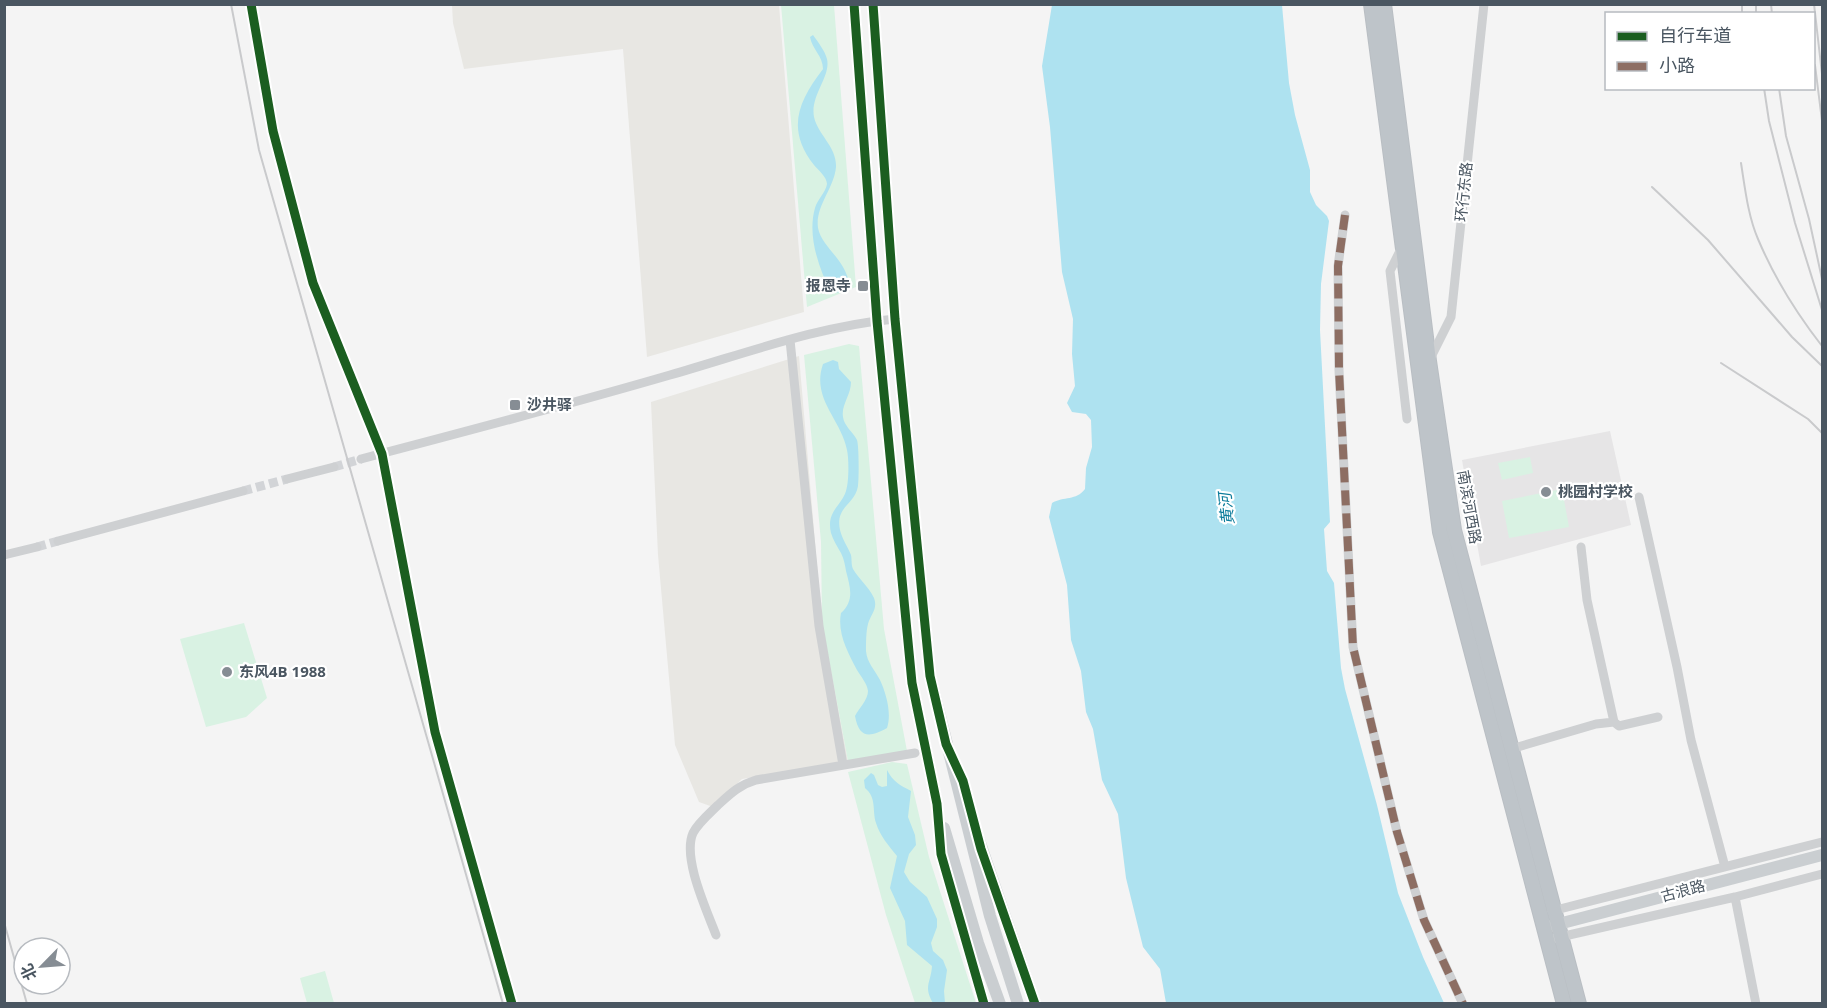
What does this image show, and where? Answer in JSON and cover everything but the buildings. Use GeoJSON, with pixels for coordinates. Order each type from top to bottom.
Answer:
{"type":"FeatureCollection","features":[{"type":"Feature","properties":{"kind":"highway","name":"南滨河西路"},"geometry":{"type":"LineString","coordinates":[[1371,4],[1440,532],[1551,926],[1579,1004]]}},
{"type":"Feature","properties":{"kind":"highway","name":"南滨河西路"},"geometry":{"type":"LineString","coordinates":[[1384,4],[1429,361],[1454,530],[1511,749],[1551,926],[1564,1004]]}},
{"type":"Feature","properties":{"kind":"main road"},"geometry":{"type":"LineString","coordinates":[[854,4],[877,321],[912,683],[937,804],[978,943],[1000,1004]]}},
{"type":"Feature","properties":{"kind":"main road"},"geometry":{"type":"LineString","coordinates":[[873,4],[892,248],[895,319],[930,676],[990,916],[1018,1004]]}},
{"type":"Feature","properties":{"kind":"main road"},"geometry":{"type":"LineString","coordinates":[[946,744],[963,781],[981,849],[1035,1004]]}},
{"type":"Feature","properties":{"kind":"main road"},"geometry":{"type":"LineString","coordinates":[[937,804],[941,854],[984,1004]]}},
{"type":"Feature","properties":{"kind":"main road","name":"古浪路"},"geometry":{"type":"LineString","coordinates":[[1551,926],[1822,855]]}},
{"type":"Feature","properties":{"kind":"street"},"geometry":{"type":"LineString","coordinates":[[251,4],[273,131],[313,283],[382,454],[435,732],[512,1004]]}},
{"type":"Feature","properties":{"kind":"street","name":"环行东路"},"geometry":{"type":"LineString","coordinates":[[1418,371],[1429,361],[1451,317],[1484,4]]}},
{"type":"Feature","properties":{"kind":"street"},"geometry":{"type":"LineString","coordinates":[[1345,215],[1338,266],[1340,370],[1353,647],[1398,832],[1424,920],[1463,1004]]}},
{"type":"Feature","properties":{"kind":"street"},"geometry":{"type":"LineString","coordinates":[[1404,245],[1390,271],[1407,419]]}},
{"type":"Feature","properties":{"kind":"street"},"geometry":{"type":"LineString","coordinates":[[361,459],[668,376],[824,331],[895,319]]}},
{"type":"Feature","properties":{"kind":"street"},"geometry":{"type":"LineString","coordinates":[[790,340],[819,626],[843,765]]}},
{"type":"Feature","properties":{"kind":"street"},"geometry":{"type":"LineString","coordinates":[[287,479],[334,467]]}},
{"type":"Feature","properties":{"kind":"street"},"geometry":{"type":"LineString","coordinates":[[58,541],[243,491]]}},
{"type":"Feature","properties":{"kind":"street"},"geometry":{"type":"LineString","coordinates":[[1639,496],[1677,667],[1690,740],[1725,867]]}},
{"type":"Feature","properties":{"kind":"street"},"geometry":{"type":"LineString","coordinates":[[4,555],[37,547]]}},
{"type":"Feature","properties":{"kind":"street"},"geometry":{"type":"LineString","coordinates":[[1581,547],[1587,600],[1614,722],[1619,726],[1659,717]]}},
{"type":"Feature","properties":{"kind":"street"},"geometry":{"type":"LineString","coordinates":[[1511,749],[1596,724],[1614,722]]}},
{"type":"Feature","properties":{"kind":"street"},"geometry":{"type":"LineString","coordinates":[[716,935],[693,872],[691,847],[693,833],[708,815],[736,789],[744,783],[915,753]]}},
{"type":"Feature","properties":{"kind":"street"},"geometry":{"type":"LineString","coordinates":[[1551,926],[1725,867],[1822,842]]}},
{"type":"Feature","properties":{"kind":"street"},"geometry":{"type":"LineString","coordinates":[[1551,926],[1735,897],[1822,874]]}},
{"type":"Feature","properties":{"kind":"street"},"geometry":{"type":"LineString","coordinates":[[1735,897],[1756,1004]]}},
{"type":"Feature","properties":{"kind":"shaded area"},"geometry":{"type":"Polygon","coordinates":[[[452,5],[779,5],[804,312],[647,357],[623,49],[464,69],[453,23],[452,5]]]}},
{"type":"Feature","properties":{"kind":"shaded area"},"geometry":{"type":"Polygon","coordinates":[[[799,356],[822,623],[848,761],[742,779],[713,807],[699,802],[675,745],[658,555],[651,402],[799,356]]]}},
{"type":"Feature","properties":{"kind":"shaded area","name":"桃园村学校"},"geometry":{"type":"Polygon","coordinates":[[[1610,431],[1631,525],[1481,566],[1462,460],[1610,431]]]}},
{"type":"Feature","properties":{"kind":"green space"},"geometry":{"type":"Polygon","coordinates":[[[781,5],[834,5],[856,287],[807,307],[781,5]]]}},
{"type":"Feature","properties":{"kind":"green space"},"geometry":{"type":"Polygon","coordinates":[[[849,344],[859,346],[884,629],[907,751],[848,761],[822,623],[821,542],[804,355],[849,344]]]}},
{"type":"Feature","properties":{"kind":"green space"},"geometry":{"type":"Polygon","coordinates":[[[1530,457],[1533,473],[1502,480],[1498,463],[1530,457]]]}},
{"type":"Feature","properties":{"kind":"green space"},"geometry":{"type":"Polygon","coordinates":[[[1562,489],[1569,527],[1509,538],[1502,501],[1562,489]]]}},
{"type":"Feature","properties":{"kind":"green space"},"geometry":{"type":"Polygon","coordinates":[[[244,623],[267,698],[246,717],[206,727],[180,639],[244,623]]]}},
{"type":"Feature","properties":{"kind":"green space"},"geometry":{"type":"Polygon","coordinates":[[[892,762],[907,764],[929,857],[976,1003],[915,1003],[886,915],[848,772],[892,762]]]}},
{"type":"Feature","properties":{"kind":"green space"},"geometry":{"type":"Polygon","coordinates":[[[325,971],[334,1003],[307,1003],[300,978],[325,971]]]}},
{"type":"Feature","properties":{"kind":"water","name":"黄河"},"geometry":{"type":"Polygon","coordinates":[[[1052,5],[1282,5],[1289,83],[1310,170],[1310,192],[1316,205],[1329,221],[1321,284],[1320,330],[1330,522],[1324,529],[1327,571],[1334,583],[1341,668],[1398,893],[1444,1003],[1166,1003],[1160,969],[1143,947],[1126,878],[1118,814],[1102,780],[1093,729],[1086,712],[1081,671],[1071,640],[1067,585],[1049,517],[1052,503],[1074,497],[1085,489],[1086,468],[1092,447],[1091,420],[1086,414],[1072,412],[1067,403],[1075,386],[1072,354],[1073,319],[1062,272],[1050,127],[1042,66],[1052,5]]]}},
{"type":"Feature","properties":{"kind":"water"},"geometry":{"type":"Polygon","coordinates":[[[813,35],[827,59],[826,73],[815,101],[814,117],[836,160],[835,175],[819,212],[818,228],[822,239],[843,267],[850,284],[845,291],[831,293],[822,273],[812,230],[815,208],[825,190],[827,181],[805,152],[798,128],[802,104],[823,69],[811,41],[810,37],[813,35]]]}},
{"type":"Feature","properties":{"kind":"water"},"geometry":{"type":"Polygon","coordinates":[[[833,360],[838,362],[839,369],[851,382],[843,408],[843,417],[857,440],[858,455],[858,486],[853,498],[840,516],[840,530],[851,555],[853,569],[874,598],[875,608],[867,627],[866,651],[882,685],[889,710],[887,728],[870,734],[859,729],[855,716],[865,701],[868,691],[850,657],[842,635],[841,613],[850,598],[850,588],[844,560],[832,536],[830,526],[832,514],[844,496],[848,482],[848,454],[844,439],[828,408],[821,388],[820,376],[823,364],[833,360]]]}},
{"type":"Feature","properties":{"kind":"water"},"geometry":{"type":"Polygon","coordinates":[[[887,770],[894,780],[911,791],[908,817],[916,845],[909,854],[904,872],[910,882],[927,897],[937,919],[937,927],[931,943],[933,951],[943,960],[947,970],[945,1003],[933,1003],[928,992],[932,966],[907,945],[905,921],[890,888],[897,856],[878,828],[873,800],[865,788],[864,780],[871,773],[878,785],[887,786],[887,770]]]}},
{"type":"Feature","properties":{"kind":"tunnel"},"geometry":{"type":"LineString","coordinates":[[334,467],[361,459]]}},
{"type":"Feature","properties":{"kind":"tunnel"},"geometry":{"type":"LineString","coordinates":[[243,491],[287,479]]}},
{"type":"Feature","properties":{"kind":"tunnel"},"geometry":{"type":"LineString","coordinates":[[37,547],[58,541]]}},
{"type":"Feature","properties":{"kind":"railway"},"geometry":{"type":"LineString","coordinates":[[231,4],[259,150],[503,1004]]}},
{"type":"Feature","properties":{"kind":"railway"},"geometry":{"type":"LineString","coordinates":[[1742,4],[1742,12]]}},
{"type":"Feature","properties":{"kind":"railway"},"geometry":{"type":"LineString","coordinates":[[1756,4],[1756,12]]}},
{"type":"Feature","properties":{"kind":"railway"},"geometry":{"type":"LineString","coordinates":[[1771,4],[1772,12]]}},
{"type":"Feature","properties":{"kind":"railway"},"geometry":{"type":"LineString","coordinates":[[1814,4],[1815,12]]}},
{"type":"Feature","properties":{"kind":"railway"},"geometry":{"type":"LineString","coordinates":[[1815,13],[1822,74]]}},
{"type":"Feature","properties":{"kind":"railway"},"geometry":{"type":"LineString","coordinates":[[1815,65],[1822,121]]}},
{"type":"Feature","properties":{"kind":"railway"},"geometry":{"type":"LineString","coordinates":[[1764,90],[1769,121],[1795,223],[1822,310]]}},
{"type":"Feature","properties":{"kind":"railway"},"geometry":{"type":"LineString","coordinates":[[1779,90],[1786,136],[1809,219],[1822,279]]}},
{"type":"Feature","properties":{"kind":"railway"},"geometry":{"type":"LineString","coordinates":[[1741,163],[1749,211],[1758,239],[1787,295],[1822,346]]}},
{"type":"Feature","properties":{"kind":"railway"},"geometry":{"type":"LineString","coordinates":[[1652,187],[1708,240],[1792,337],[1822,366]]}},
{"type":"Feature","properties":{"kind":"railway"},"geometry":{"type":"LineString","coordinates":[[1721,363],[1808,419],[1822,433]]}},
{"type":"Feature","properties":{"kind":"railway"},"geometry":{"type":"LineString","coordinates":[[4,922],[27,1004]]}},
{"type":"Feature","properties":{"kind":"marked path"},"geometry":{"type":"LineString","coordinates":[[1345,215],[1338,266],[1339,370],[1353,647],[1397,832],[1424,920],[1463,1004]]}},
{"type":"Feature","properties":{"kind":"cycle path"},"geometry":{"type":"LineString","coordinates":[[251,4],[273,131],[313,283],[382,454],[435,732],[512,1004]]}},
{"type":"Feature","properties":{"kind":"cycle path"},"geometry":{"type":"LineString","coordinates":[[854,4],[877,321],[912,683],[937,804],[941,854],[984,1004]]}},
{"type":"Feature","properties":{"kind":"cycle path"},"geometry":{"type":"LineString","coordinates":[[873,4],[895,319],[930,676],[946,744],[963,781],[981,849],[1035,1004]]}},
{"type":"Feature","properties":{"kind":"place","name":"报恩寺"},"geometry":{"type":"Point","coordinates":[863,286]}},
{"type":"Feature","properties":{"kind":"place","name":"沙井驿"},"geometry":{"type":"Point","coordinates":[515,405]}},
{"type":"Feature","properties":{"kind":"place","name":"桃园村学校"},"geometry":{"type":"Point","coordinates":[1546,492]}},
{"type":"Feature","properties":{"kind":"place","name":"东风4B 1988"},"geometry":{"type":"Point","coordinates":[227,672]}}]}
